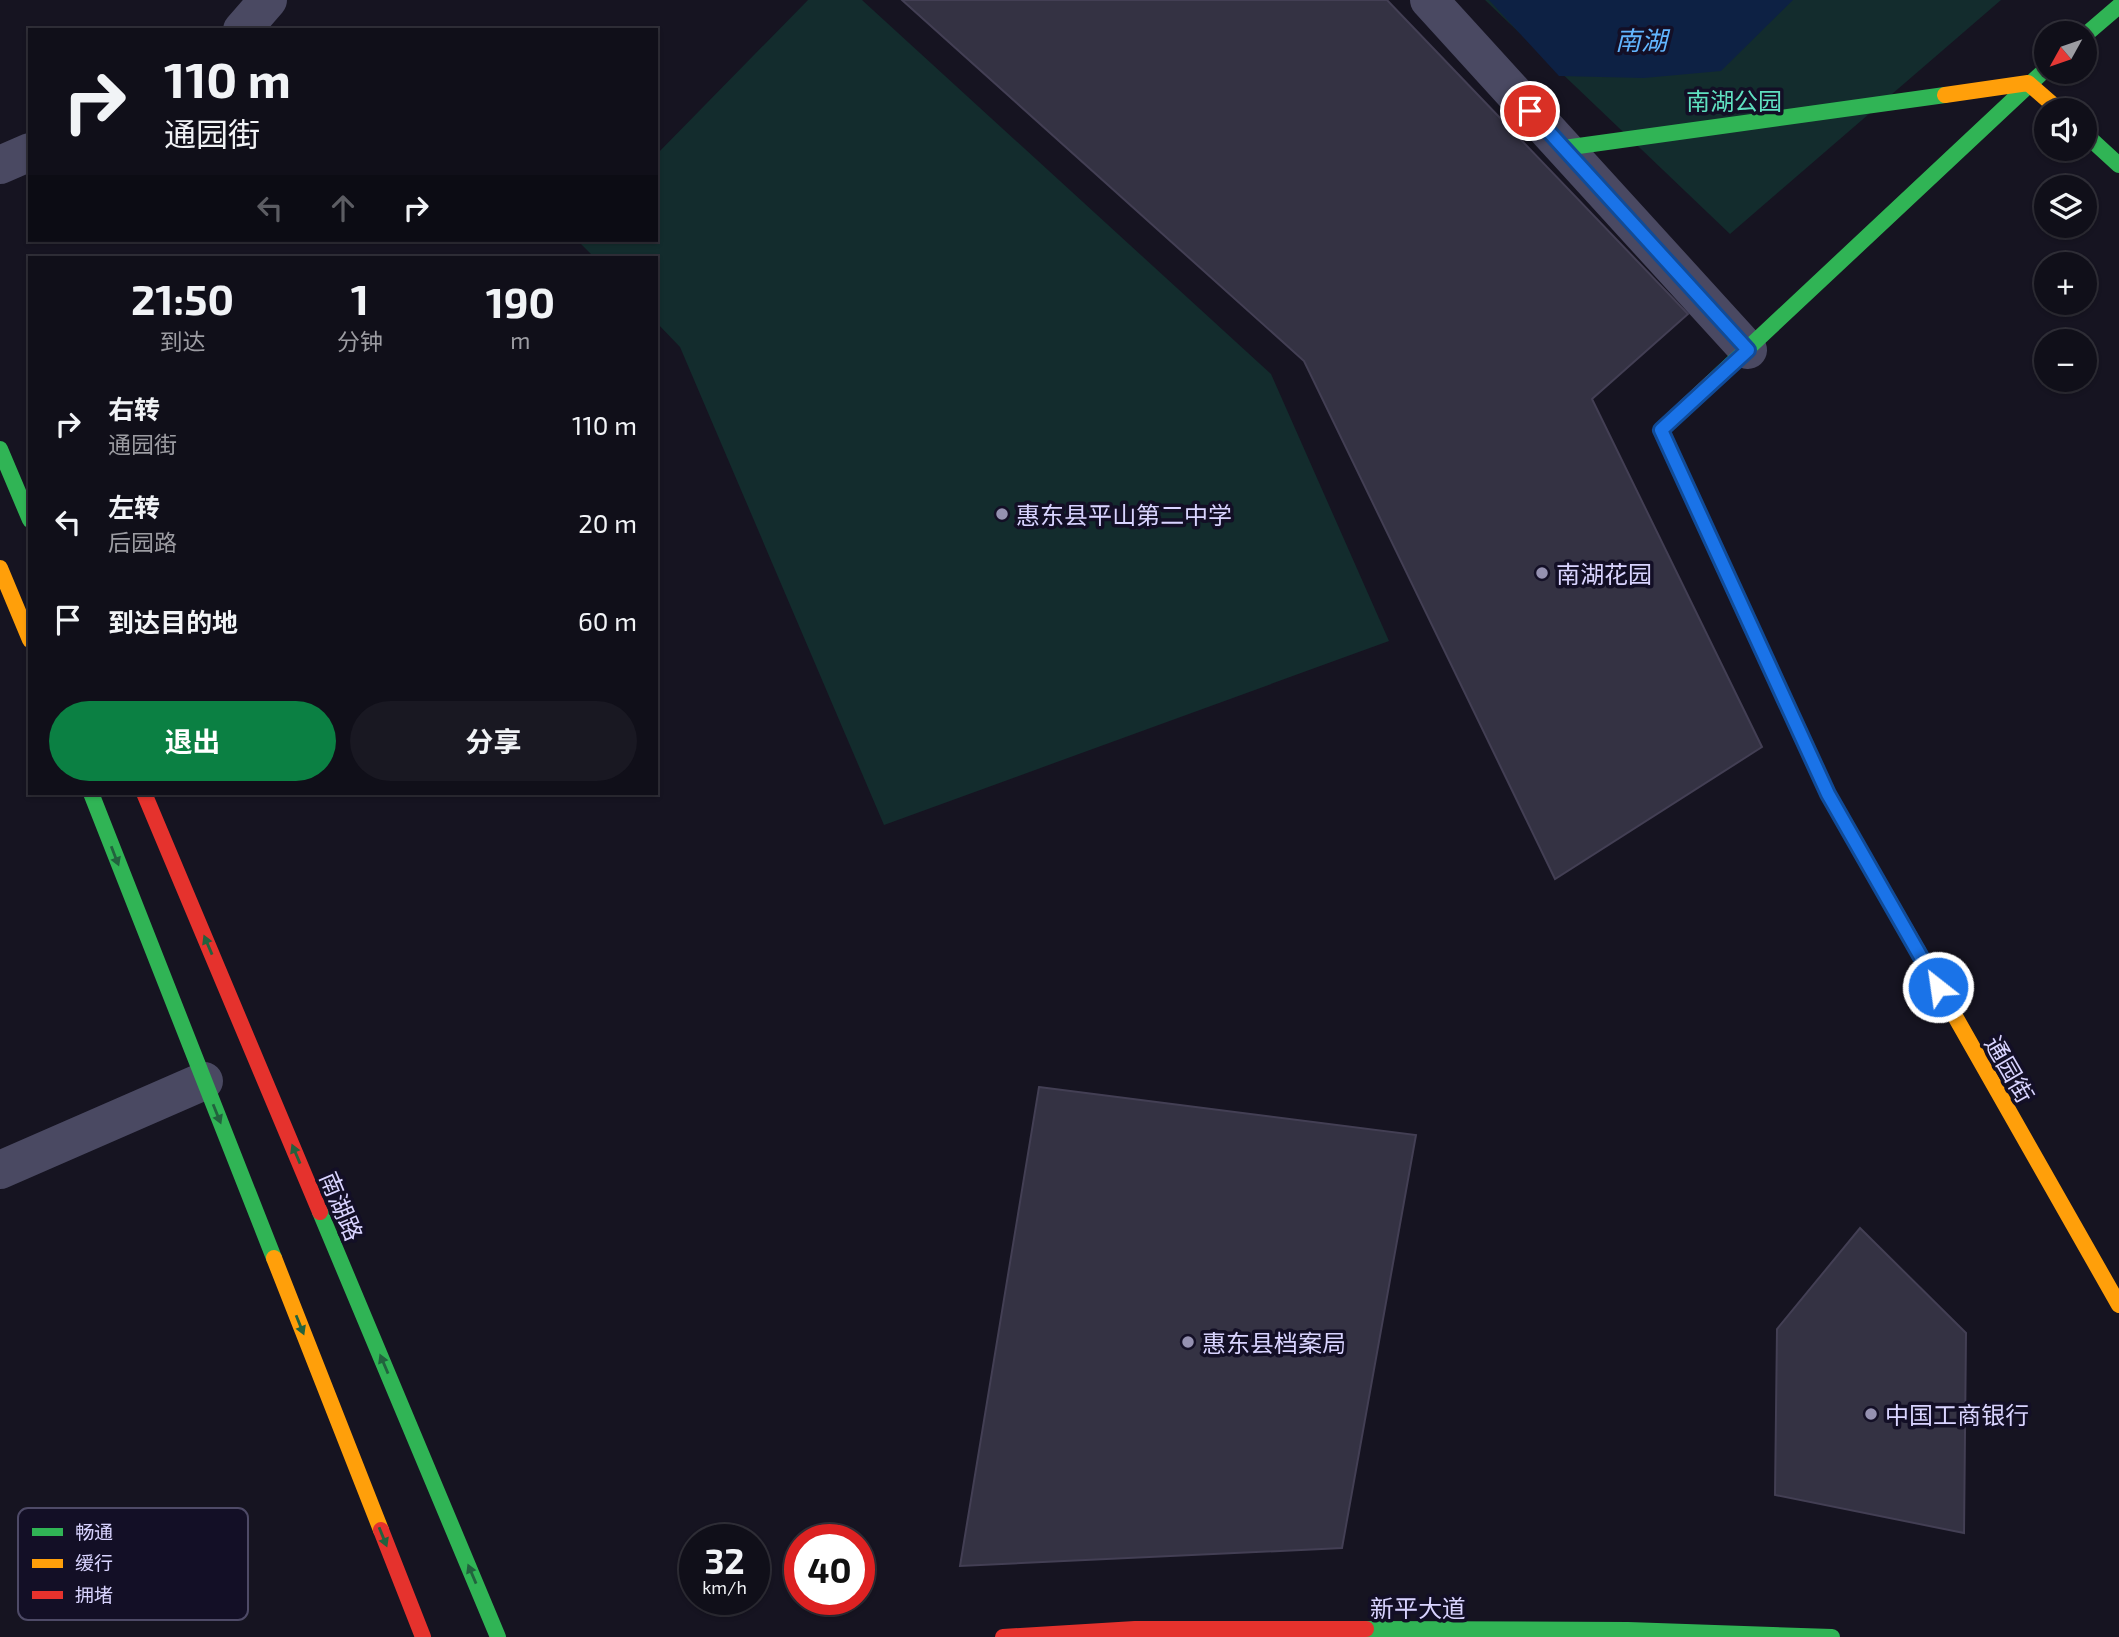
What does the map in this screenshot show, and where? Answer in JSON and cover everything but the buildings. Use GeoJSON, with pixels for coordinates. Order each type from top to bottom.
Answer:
{"type":"FeatureCollection","features":[{"type":"Feature","properties":{"kind":"main road"},"geometry":{"type":"LineString","coordinates":[[2097,25],[2119,6]]}},
{"type":"Feature","properties":{"kind":"main road"},"geometry":{"type":"LineString","coordinates":[[1748,350],[2034,78]]}},
{"type":"Feature","properties":{"kind":"main road"},"geometry":{"type":"LineString","coordinates":[[1564,148],[2028,83],[2045,98]]}},
{"type":"Feature","properties":{"kind":"main road"},"geometry":{"type":"LineString","coordinates":[[2097,145],[2119,165]]}},
{"type":"Feature","properties":{"kind":"main road","name":"通园街"},"geometry":{"type":"LineString","coordinates":[[1748,350],[1661,430],[1828,794],[2119,1305]]}},
{"type":"Feature","properties":{"kind":"main road"},"geometry":{"type":"LineString","coordinates":[[0,449],[28,515]]}},
{"type":"Feature","properties":{"kind":"main road"},"geometry":{"type":"LineString","coordinates":[[0,568],[28,635]]}},
{"type":"Feature","properties":{"kind":"main road"},"geometry":{"type":"LineString","coordinates":[[91,795],[423,1637]]}},
{"type":"Feature","properties":{"kind":"main road","name":"南湖路"},"geometry":{"type":"LineString","coordinates":[[145,795],[498,1637]]}},
{"type":"Feature","properties":{"kind":"main road","name":"新平大道"},"geometry":{"type":"LineString","coordinates":[[1003,1637],[1134,1633],[1628,1630],[1832,1637]]}},
{"type":"Feature","properties":{"kind":"street"},"geometry":{"type":"LineString","coordinates":[[244,28],[268,0]]}},
{"type":"Feature","properties":{"kind":"street"},"geometry":{"type":"LineString","coordinates":[[1429,0],[1748,350]]}},
{"type":"Feature","properties":{"kind":"street"},"geometry":{"type":"LineString","coordinates":[[0,165],[28,153]]}},
{"type":"Feature","properties":{"kind":"street"},"geometry":{"type":"LineString","coordinates":[[0,1170],[204,1081]]}},
{"type":"Feature","properties":{"kind":"green space"},"geometry":{"type":"Polygon","coordinates":[[[808,0],[862,0],[1271,374],[1389,641],[884,825],[680,347],[658,324],[658,256],[593,256],[579,242],[658,242],[658,153],[808,0]]]}},
{"type":"Feature","properties":{"kind":"green space","name":"南湖公园"},"geometry":{"type":"Polygon","coordinates":[[[1485,0],[2001,0],[1730,234],[1485,0]]]}},
{"type":"Feature","properties":{"kind":"water","name":"南湖"},"geometry":{"type":"Polygon","coordinates":[[[1489,0],[1793,0],[1721,71],[1644,78],[1559,76],[1489,0]]]}},
{"type":"Feature","properties":{"kind":"traffic: fast"},"geometry":{"type":"LineString","coordinates":[[2097,25],[2119,6]]}},
{"type":"Feature","properties":{"kind":"traffic: fast"},"geometry":{"type":"LineString","coordinates":[[1712,382],[2034,80]]}},
{"type":"Feature","properties":{"kind":"traffic: fast"},"geometry":{"type":"LineString","coordinates":[[1564,148],[1945,95]]}},
{"type":"Feature","properties":{"kind":"traffic: fast"},"geometry":{"type":"LineString","coordinates":[[2097,145],[2119,165]]}},
{"type":"Feature","properties":{"kind":"traffic: fast"},"geometry":{"type":"LineString","coordinates":[[0,449],[28,515]]}},
{"type":"Feature","properties":{"kind":"traffic: fast"},"geometry":{"type":"LineString","coordinates":[[92,795],[274,1258]]}},
{"type":"Feature","properties":{"kind":"traffic: fast"},"geometry":{"type":"LineString","coordinates":[[320,1212],[498,1637]]}},
{"type":"Feature","properties":{"kind":"traffic: fast"},"geometry":{"type":"LineString","coordinates":[[1366,1629],[1628,1630],[1832,1637]]}},
{"type":"Feature","properties":{"kind":"traffic: slow"},"geometry":{"type":"LineString","coordinates":[[1945,95],[2028,83],[2045,98]]}},
{"type":"Feature","properties":{"kind":"traffic: slow"},"geometry":{"type":"LineString","coordinates":[[1712,382],[1661,430],[1751,627]]}},
{"type":"Feature","properties":{"kind":"traffic: slow"},"geometry":{"type":"LineString","coordinates":[[0,568],[28,635]]}},
{"type":"Feature","properties":{"kind":"traffic: slow"},"geometry":{"type":"LineString","coordinates":[[1906,930],[2119,1305]]}},
{"type":"Feature","properties":{"kind":"traffic: slow"},"geometry":{"type":"LineString","coordinates":[[274,1258],[381,1530]]}},
{"type":"Feature","properties":{"kind":"traffic: jam"},"geometry":{"type":"LineString","coordinates":[[1751,627],[1828,794],[1906,930]]}},
{"type":"Feature","properties":{"kind":"traffic: jam"},"geometry":{"type":"LineString","coordinates":[[145,795],[320,1212]]}},
{"type":"Feature","properties":{"kind":"traffic: jam"},"geometry":{"type":"LineString","coordinates":[[381,1530],[423,1637]]}},
{"type":"Feature","properties":{"kind":"traffic: jam"},"geometry":{"type":"LineString","coordinates":[[1003,1637],[1135,1629],[1366,1629]]}},
{"type":"Feature","properties":{"kind":"place","name":"惠东县平山第二中学"},"geometry":{"type":"Point","coordinates":[1002,514]}},
{"type":"Feature","properties":{"kind":"place","name":"南湖花园"},"geometry":{"type":"Point","coordinates":[1542,573]}},
{"type":"Feature","properties":{"kind":"place","name":"惠东县档案局"},"geometry":{"type":"Point","coordinates":[1188,1342]}},
{"type":"Feature","properties":{"kind":"place","name":"中国工商银行"},"geometry":{"type":"Point","coordinates":[1871,1414]}},
{"type":"Feature","properties":{"kind":"route"},"geometry":{"type":"LineString","coordinates":[[1530,111],[1748,350],[1661,430],[1828,794],[1938,987]]}}]}
